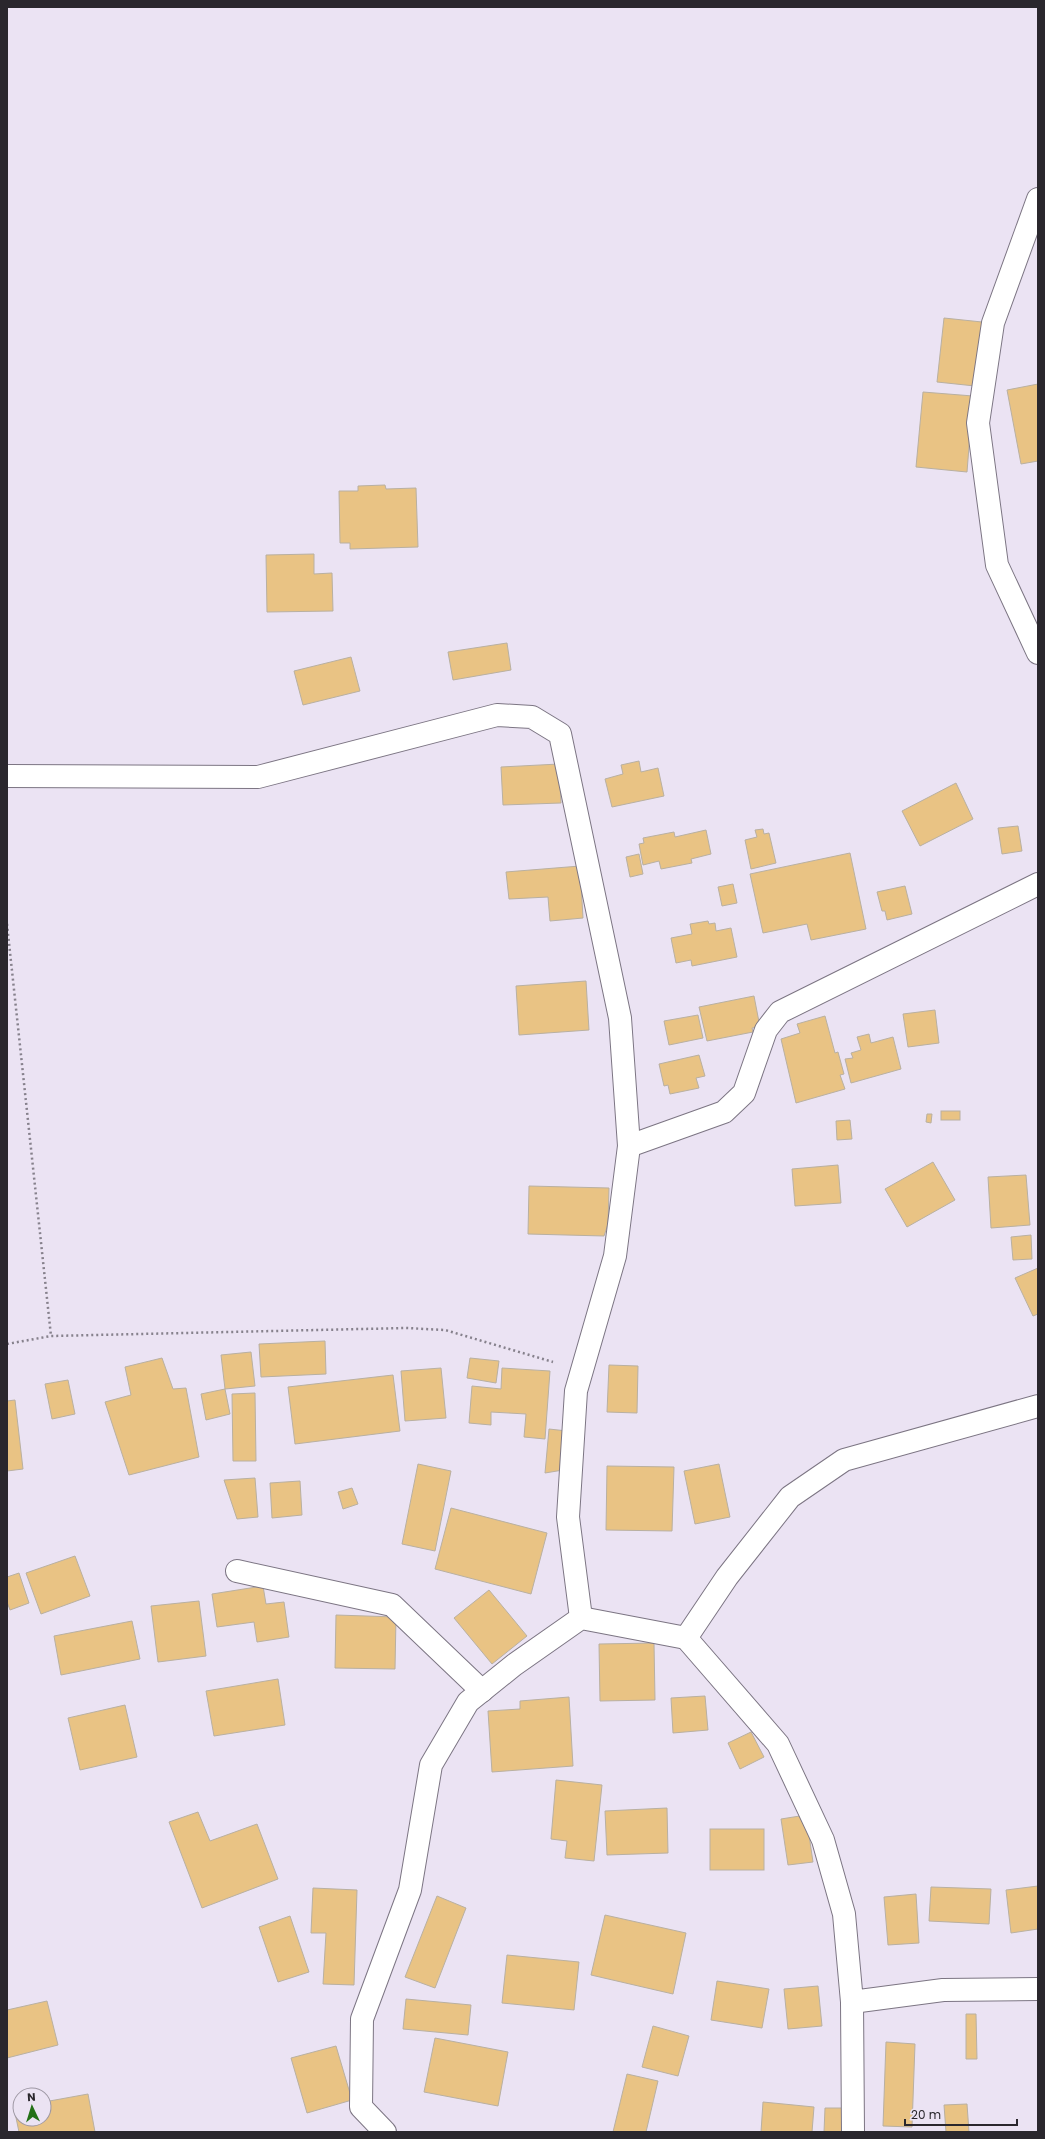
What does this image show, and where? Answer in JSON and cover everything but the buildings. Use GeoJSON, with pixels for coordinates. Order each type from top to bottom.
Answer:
{"type":"FeatureCollection","features":[{"type":"Feature","properties":{"kind":"street"},"geometry":{"type":"LineString","coordinates":[[1038,199],[992,323],[978,423],[997,565],[1038,653]]}},
{"type":"Feature","properties":{"kind":"street"},"geometry":{"type":"LineString","coordinates":[[7,776],[258,777],[497,715],[532,717],[560,734],[620,1018],[629,1146],[615,1256],[576,1391],[568,1517],[581,1618]]}},
{"type":"Feature","properties":{"kind":"street"},"geometry":{"type":"LineString","coordinates":[[629,1146],[724,1112],[744,1093],[766,1030],[780,1012],[1038,884]]}},
{"type":"Feature","properties":{"kind":"street"},"geometry":{"type":"LineString","coordinates":[[686,1638],[727,1577],[790,1497],[844,1460],[1038,1406]]}},
{"type":"Feature","properties":{"kind":"street"},"geometry":{"type":"LineString","coordinates":[[237,1571],[392,1605],[482,1691]]}},
{"type":"Feature","properties":{"kind":"street"},"geometry":{"type":"LineString","coordinates":[[385,2132],[361,2107],[362,2018],[410,1890],[431,1765],[468,1702],[514,1665],[581,1618],[686,1638],[778,1744],[823,1840],[844,1914],[852,2002],[853,2132]]}},
{"type":"Feature","properties":{"kind":"street"},"geometry":{"type":"LineString","coordinates":[[852,2002],[943,1990],[1025,1990],[1038,1988]]}},
{"type":"Feature","properties":{"kind":"path"},"geometry":{"type":"LineString","coordinates":[[7,924],[51,1336]]}},
{"type":"Feature","properties":{"kind":"path"},"geometry":{"type":"LineString","coordinates":[[7,1344],[51,1336],[398,1329],[445,1330],[582,1370]]}}]}
